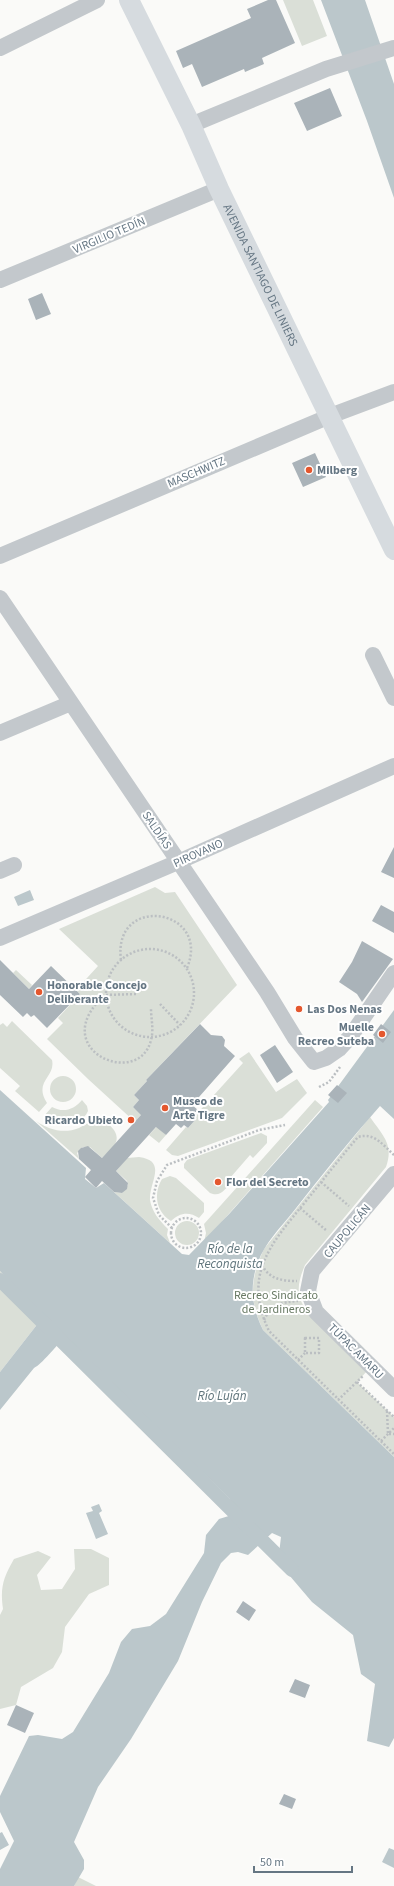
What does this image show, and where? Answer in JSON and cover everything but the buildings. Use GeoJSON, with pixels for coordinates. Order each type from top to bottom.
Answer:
{"type":"FeatureCollection","features":[{"type":"Feature","properties":{"kind":"main road","name":"AVENIDA SANTIAGO DE LINIERS"},"geometry":{"type":"LineString","coordinates":[[129,0],[191,125],[219,189],[394,550]]}},
{"type":"Feature","properties":{"kind":"street"},"geometry":{"type":"LineString","coordinates":[[0,48],[97,0]]}},
{"type":"Feature","properties":{"kind":"street"},"geometry":{"type":"LineString","coordinates":[[191,125],[326,69],[394,48]]}},
{"type":"Feature","properties":{"kind":"street","name":"VIRGILIO TEDÍN"},"geometry":{"type":"LineString","coordinates":[[0,280],[219,189]]}},
{"type":"Feature","properties":{"kind":"street","name":"MASCHWITZ"},"geometry":{"type":"LineString","coordinates":[[0,556],[330,416],[394,392]]}},
{"type":"Feature","properties":{"kind":"street","name":"SALDÍAS"},"geometry":{"type":"LineString","coordinates":[[0,598],[267,992],[295,1038],[314,1062],[326,1058],[339,1049],[350,1037],[394,973]]}},
{"type":"Feature","properties":{"kind":"street"},"geometry":{"type":"LineString","coordinates":[[373,655],[390,676],[394,698]]}},
{"type":"Feature","properties":{"kind":"street"},"geometry":{"type":"LineString","coordinates":[[0,733],[71,703]]}},
{"type":"Feature","properties":{"kind":"street","name":"PIROVANO"},"geometry":{"type":"LineString","coordinates":[[0,938],[178,862],[394,766]]}},
{"type":"Feature","properties":{"kind":"street","name":"CAUPOLICÁN"},"geometry":{"type":"LineString","coordinates":[[309,1291],[312,1271],[394,1174]]}},
{"type":"Feature","properties":{"kind":"street","name":"TÚPAC AMARU"},"geometry":{"type":"LineString","coordinates":[[309,1291],[316,1312],[394,1389]]}},
{"type":"Feature","properties":{"kind":"path"},"geometry":{"type":"LineString","coordinates":[[121,960],[121,944],[127,929],[144,917],[158,915],[174,921],[188,936],[190,952],[186,969]]}},
{"type":"Feature","properties":{"kind":"path"},"geometry":{"type":"LineString","coordinates":[[156,950],[172,955],[186,969],[193,986],[194,1000],[189,1014],[180,1026],[168,1034],[152,1038],[135,1035],[119,1026],[108,1009],[105,995],[110,974],[121,960],[136,951],[156,950]]}},
{"type":"Feature","properties":{"kind":"path"},"geometry":{"type":"LineString","coordinates":[[136,994],[105,995],[90,1011],[86,1022],[87,1041],[99,1056],[110,1062],[129,1061],[144,1051],[152,1038],[151,1009]]}},
{"type":"Feature","properties":{"kind":"path"},"geometry":{"type":"LineString","coordinates":[[160,1004],[180,1026]]}},
{"type":"Feature","properties":{"kind":"path"},"geometry":{"type":"LineString","coordinates":[[172,1228],[181,1218],[193,1219],[201,1229],[200,1239],[193,1246],[181,1247],[173,1240],[172,1228],[159,1215],[153,1198],[157,1181],[168,1165],[259,1130],[285,1125]]}},
{"type":"Feature","properties":{"kind":"path"},"geometry":{"type":"LineString","coordinates":[[321,1182],[360,1215]]}},
{"type":"Feature","properties":{"kind":"path"},"geometry":{"type":"LineString","coordinates":[[300,1208],[338,1240]]}},
{"type":"Feature","properties":{"kind":"path"},"geometry":{"type":"LineString","coordinates":[[262,1264],[269,1275],[274,1278],[309,1291]]}},
{"type":"Feature","properties":{"kind":"path"},"geometry":{"type":"LineString","coordinates":[[264,1320],[270,1309],[309,1291]]}},
{"type":"Feature","properties":{"kind":"path"},"geometry":{"type":"LineString","coordinates":[[298,1360],[305,1354],[320,1353],[319,1338],[305,1338],[305,1354]]}},
{"type":"Feature","properties":{"kind":"path"},"geometry":{"type":"LineString","coordinates":[[338,1400],[372,1367]]}},
{"type":"Feature","properties":{"kind":"path"},"geometry":{"type":"LineString","coordinates":[[357,1382],[394,1417]]}},
{"type":"Feature","properties":{"kind":"path"},"geometry":{"type":"LineString","coordinates":[[388,1411],[388,1434]]}},
{"type":"Feature","properties":{"kind":"path"},"geometry":{"type":"LineString","coordinates":[[380,1441],[394,1428]]}},
{"type":"Feature","properties":{"kind":"path"},"geometry":{"type":"LineString","coordinates":[[388,1434],[394,1434]]}},
{"type":"Feature","properties":{"kind":"green space"},"geometry":{"type":"Polygon","coordinates":[[[283,0],[313,0],[327,36],[302,46],[283,0]]]}},
{"type":"Feature","properties":{"kind":"green space"},"geometry":{"type":"Polygon","coordinates":[[[155,887],[165,893],[175,892],[237,985],[146,1080],[147,1081],[134,1095],[139,1100],[133,1107],[137,1110],[146,1109],[135,1122],[47,1039],[63,1023],[58,1018],[80,994],[76,990],[98,966],[59,929],[155,887]]]}},
{"type":"Feature","properties":{"kind":"green space"},"geometry":{"type":"Polygon","coordinates":[[[16,970],[32,985],[29,989],[13,973],[16,970]]]}},
{"type":"Feature","properties":{"kind":"green space"},"geometry":{"type":"Polygon","coordinates":[[[12,1021],[52,1060],[51,1071],[43,1084],[42,1089],[43,1096],[47,1103],[39,1112],[15,1091],[20,1086],[0,1068],[0,1025],[3,1023],[7,1027],[12,1021]]]}},
{"type":"Feature","properties":{"kind":"green space"},"geometry":{"type":"Polygon","coordinates":[[[249,1052],[276,1092],[297,1079],[307,1093],[282,1118],[178,1156],[172,1155],[166,1150],[186,1127],[188,1128],[196,1119],[194,1117],[243,1063],[239,1059],[249,1052]]]}},
{"type":"Feature","properties":{"kind":"green space"},"geometry":{"type":"Polygon","coordinates":[[[63,1076],[72,1080],[76,1089],[72,1098],[63,1102],[54,1098],[50,1089],[54,1080],[63,1076]]]}},
{"type":"Feature","properties":{"kind":"green space"},"geometry":{"type":"Polygon","coordinates":[[[82,1100],[87,1106],[88,1111],[79,1121],[68,1124],[61,1123],[55,1122],[44,1116],[52,1107],[60,1110],[68,1110],[82,1100]]]}},
{"type":"Feature","properties":{"kind":"green space"},"geometry":{"type":"Polygon","coordinates":[[[315,1100],[323,1107],[204,1242],[206,1233],[204,1224],[315,1100]]]}},
{"type":"Feature","properties":{"kind":"green space","name":"Recreo Sindicato de Jardineros"},"geometry":{"type":"Polygon","coordinates":[[[370,1117],[383,1135],[388,1146],[389,1152],[386,1167],[305,1265],[300,1278],[299,1292],[305,1309],[331,1337],[367,1371],[357,1382],[394,1417],[394,1457],[263,1330],[258,1319],[253,1299],[256,1270],[264,1249],[370,1117]]]}},
{"type":"Feature","properties":{"kind":"green space"},"geometry":{"type":"Polygon","coordinates":[[[96,1119],[112,1127],[115,1131],[117,1140],[111,1150],[102,1158],[90,1147],[83,1147],[77,1153],[79,1159],[36,1121],[51,1129],[68,1131],[79,1128],[96,1119]]]}},
{"type":"Feature","properties":{"kind":"green space"},"geometry":{"type":"Polygon","coordinates":[[[161,1122],[162,1131],[166,1135],[159,1143],[149,1135],[161,1122]]]}},
{"type":"Feature","properties":{"kind":"green space"},"geometry":{"type":"Polygon","coordinates":[[[261,1133],[267,1136],[267,1143],[253,1158],[250,1155],[230,1178],[233,1180],[226,1189],[220,1193],[210,1193],[184,1168],[184,1164],[187,1160],[261,1133]]]}},
{"type":"Feature","properties":{"kind":"green space"},"geometry":{"type":"Polygon","coordinates":[[[139,1157],[148,1159],[153,1163],[155,1168],[150,1200],[156,1216],[168,1229],[167,1235],[170,1243],[114,1192],[122,1193],[128,1185],[127,1181],[116,1171],[127,1158],[139,1157]]]}},
{"type":"Feature","properties":{"kind":"green space"},"geometry":{"type":"Polygon","coordinates":[[[170,1176],[176,1178],[204,1203],[204,1212],[199,1218],[192,1214],[184,1214],[177,1216],[171,1221],[162,1213],[159,1208],[157,1197],[159,1185],[162,1179],[170,1176]]]}},
{"type":"Feature","properties":{"kind":"green space"},"geometry":{"type":"Polygon","coordinates":[[[187,1221],[195,1225],[199,1233],[195,1241],[187,1245],[179,1241],[175,1233],[179,1225],[187,1221]]]}},
{"type":"Feature","properties":{"kind":"green space"},"geometry":{"type":"Polygon","coordinates":[[[0,1271],[43,1317],[0,1372],[0,1271]]]}},
{"type":"Feature","properties":{"kind":"green space"},"geometry":{"type":"Polygon","coordinates":[[[74,1549],[91,1549],[109,1558],[109,1585],[89,1594],[65,1627],[62,1652],[53,1668],[21,1687],[16,1705],[0,1709],[0,1615],[3,1609],[2,1589],[7,1572],[14,1559],[38,1551],[51,1557],[37,1575],[41,1590],[62,1589],[75,1569],[74,1549]]]}},
{"type":"Feature","properties":{"kind":"green space"},"geometry":{"type":"Polygon","coordinates":[[[78,1877],[96,1886],[74,1886],[78,1877]]]}},
{"type":"Feature","properties":{"kind":"water"},"geometry":{"type":"Polygon","coordinates":[[[321,0],[365,0],[394,84],[394,198],[367,121],[321,0]]]}},
{"type":"Feature","properties":{"kind":"water"},"geometry":{"type":"Polygon","coordinates":[[[30,890],[34,900],[18,906],[14,897],[30,890]]]}},
{"type":"Feature","properties":{"kind":"water","name":"Río Luján"},"geometry":{"type":"Polygon","coordinates":[[[394,1010],[394,1119],[380,1106],[278,1230],[269,1242],[258,1262],[253,1280],[253,1297],[256,1313],[263,1330],[394,1457],[394,1738],[389,1747],[367,1741],[375,1684],[361,1674],[353,1635],[312,1602],[278,1562],[281,1537],[272,1533],[248,1555],[238,1552],[231,1553],[221,1563],[202,1602],[178,1661],[131,1739],[98,1787],[74,1842],[84,1860],[84,1869],[74,1886],[0,1886],[0,1869],[14,1841],[0,1812],[0,1796],[29,1736],[38,1735],[62,1739],[73,1732],[109,1673],[121,1642],[132,1629],[150,1626],[166,1614],[204,1553],[206,1535],[219,1519],[232,1515],[230,1499],[196,1466],[189,1471],[139,1416],[129,1415],[114,1387],[64,1338],[45,1359],[34,1368],[0,1410],[0,1372],[43,1317],[0,1271],[0,1090],[86,1168],[85,1179],[96,1188],[104,1183],[182,1254],[189,1255],[230,1213],[329,1102],[328,1100],[394,1010]]]}},
{"type":"Feature","properties":{"kind":"water"},"geometry":{"type":"Polygon","coordinates":[[[99,1504],[102,1511],[99,1513],[108,1534],[96,1539],[86,1513],[93,1511],[91,1507],[99,1504]]]}},
{"type":"Feature","properties":{"kind":"water"},"geometry":{"type":"Polygon","coordinates":[[[2,1832],[9,1845],[0,1850],[0,1833],[2,1832]]]}},
{"type":"Feature","properties":{"kind":"water"},"geometry":{"type":"Polygon","coordinates":[[[389,1848],[394,1850],[394,1868],[382,1862],[389,1848]]]}},
{"type":"Feature","properties":{"kind":"waterway"},"geometry":{"type":"LineString","coordinates":[[0,1280],[292,1570]]}},
{"type":"Feature","properties":{"kind":"place","name":"Milberg"},"geometry":{"type":"Point","coordinates":[309,470]}},
{"type":"Feature","properties":{"kind":"place","name":"Honorable Concejo Deliberante"},"geometry":{"type":"Point","coordinates":[39,992]}},
{"type":"Feature","properties":{"kind":"place","name":"Las Dos Nenas"},"geometry":{"type":"Point","coordinates":[299,1009]}},
{"type":"Feature","properties":{"kind":"place","name":"Muelle Recreo Suteba"},"geometry":{"type":"Point","coordinates":[382,1034]}},
{"type":"Feature","properties":{"kind":"place","name":"Museo de Arte Tigre"},"geometry":{"type":"Point","coordinates":[165,1108]}},
{"type":"Feature","properties":{"kind":"place","name":"Ricardo Ubieto"},"geometry":{"type":"Point","coordinates":[131,1120]}},
{"type":"Feature","properties":{"kind":"place","name":"Flor del Secreto"},"geometry":{"type":"Point","coordinates":[218,1182]}},
{"type":"Feature","properties":{"kind":"water label","name":"Río de la Reconquista"},"geometry":{"type":"Point","coordinates":[230,1256]}}]}
